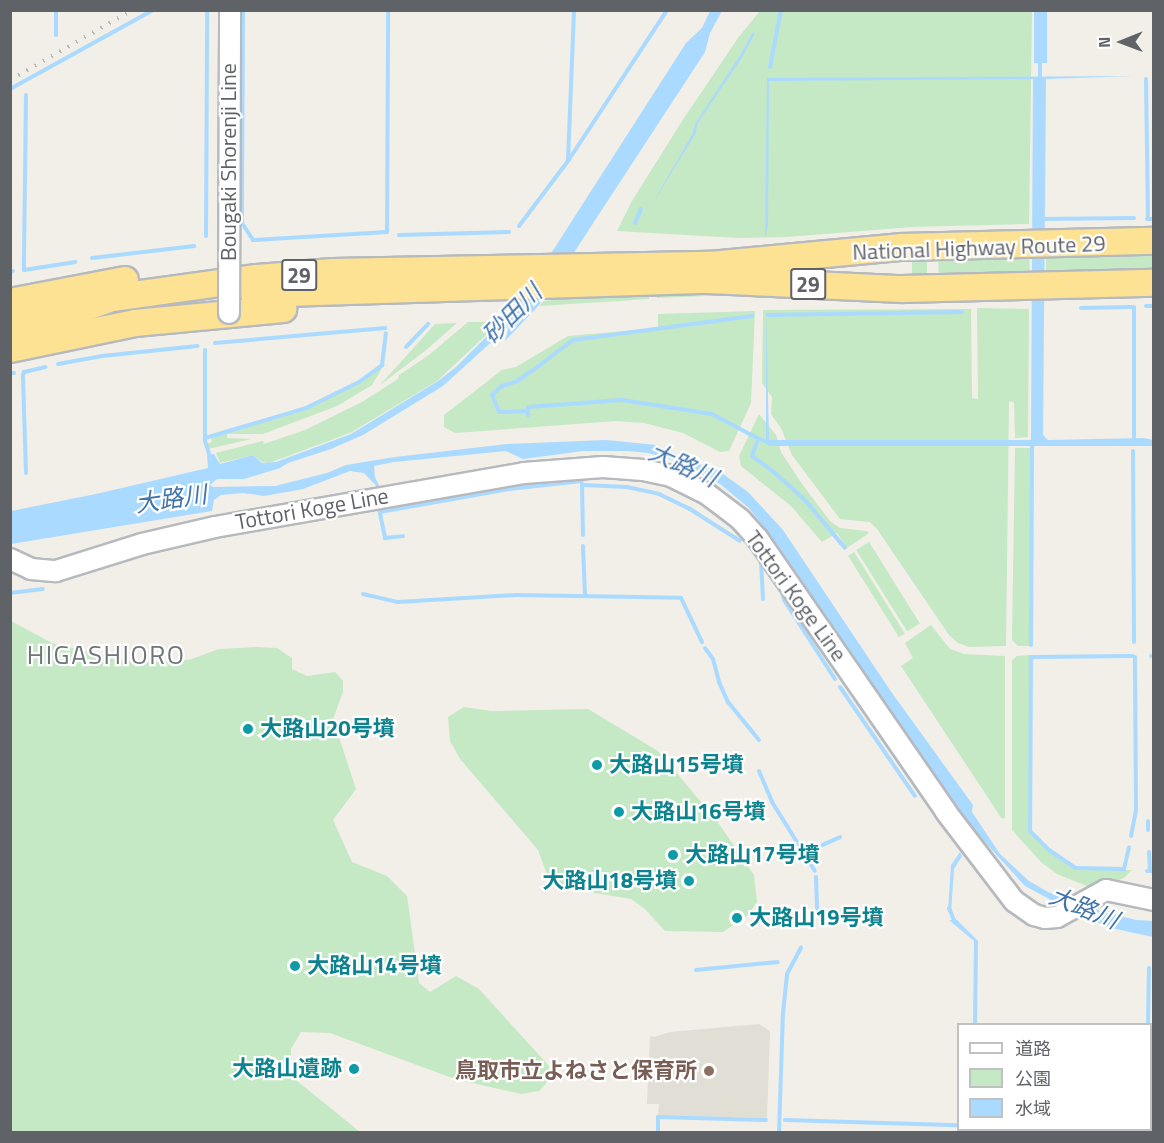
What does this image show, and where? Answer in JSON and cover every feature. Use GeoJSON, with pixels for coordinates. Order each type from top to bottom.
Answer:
{"type":"FeatureCollection","features":[{"type":"Feature","properties":{"kind":"highway","name":"National Highway Route 29"},"geometry":{"type":"LineString","coordinates":[[10,324],[87,307],[112,298],[257,278],[333,272],[515,262],[600,266],[710,265],[902,247],[1154,241]]}},
{"type":"Feature","properties":{"kind":"highway"},"geometry":{"type":"LineString","coordinates":[[10,302],[229,265],[374,259],[515,262]]}},
{"type":"Feature","properties":{"kind":"highway","name":"National Highway Route 29"},"geometry":{"type":"LineString","coordinates":[[87,307],[256,294],[485,295],[708,280],[902,289],[1154,282]]}},
{"type":"Feature","properties":{"kind":"highway"},"geometry":{"type":"LineString","coordinates":[[10,349],[49,339],[135,323],[229,313],[485,295]]}},
{"type":"Feature","properties":{"kind":"main road","name":"Bougaki Shorenji Line"},"geometry":{"type":"LineString","coordinates":[[229,313],[230,10]]}},
{"type":"Feature","properties":{"kind":"main road","name":"Tottori Koge Line"},"geometry":{"type":"LineString","coordinates":[[10,559],[31,569],[56,571],[142,544],[215,527],[524,473],[603,467],[643,470],[671,476],[707,494],[740,519],[758,539],[1005,892],[1034,915],[1056,917],[1106,890],[1154,900]]}},
{"type":"Feature","properties":{"kind":"shaded area","name":"鳥取市立よねさと保育所"},"geometry":{"type":"Polygon","coordinates":[[[759,1024],[770,1031],[767,1118],[658,1115],[659,1104],[647,1104],[650,1036],[759,1024]]]}},
{"type":"Feature","properties":{"kind":"green space"},"geometry":{"type":"Polygon","coordinates":[[[760,11],[1032,11],[1029,224],[912,227],[787,237],[739,238],[617,231],[632,201],[684,118],[738,38],[760,11]]]}},
{"type":"Feature","properties":{"kind":"green space"},"geometry":{"type":"Polygon","coordinates":[[[1046,249],[1153,249],[1153,276],[1046,276],[1046,249]]]}},
{"type":"Feature","properties":{"kind":"green space"},"geometry":{"type":"Polygon","coordinates":[[[1029,250],[1030,280],[939,283],[938,253],[1029,250]]]}},
{"type":"Feature","properties":{"kind":"green space"},"geometry":{"type":"Polygon","coordinates":[[[912,254],[927,254],[927,281],[912,281],[912,254]]]}},
{"type":"Feature","properties":{"kind":"green space"},"geometry":{"type":"Polygon","coordinates":[[[649,291],[649,299],[540,306],[543,301],[649,291]]]}},
{"type":"Feature","properties":{"kind":"green space"},"geometry":{"type":"Polygon","coordinates":[[[656,291],[756,294],[657,298],[656,291]]]}},
{"type":"Feature","properties":{"kind":"green space"},"geometry":{"type":"Polygon","coordinates":[[[977,308],[1029,309],[1028,437],[1015,438],[1014,402],[1009,401],[1006,646],[969,647],[958,643],[949,635],[877,529],[870,522],[840,519],[792,455],[781,428],[771,414],[772,397],[762,383],[763,310],[971,309],[972,398],[978,399],[977,308]]]}},
{"type":"Feature","properties":{"kind":"green space"},"geometry":{"type":"Polygon","coordinates":[[[755,311],[751,403],[729,451],[720,452],[683,433],[644,423],[616,421],[455,433],[444,427],[444,415],[502,370],[516,367],[568,336],[658,328],[658,314],[755,311]]]}},
{"type":"Feature","properties":{"kind":"green space"},"geometry":{"type":"Polygon","coordinates":[[[468,322],[500,322],[437,381],[350,433],[269,463],[262,462],[253,455],[220,463],[216,453],[263,441],[264,444],[305,430],[362,402],[398,379],[399,375],[429,355],[468,322]]]}},
{"type":"Feature","properties":{"kind":"green space"},"geometry":{"type":"Polygon","coordinates":[[[457,323],[425,351],[380,385],[435,324],[457,323]]]}},
{"type":"Feature","properties":{"kind":"green space"},"geometry":{"type":"Polygon","coordinates":[[[385,363],[372,385],[337,406],[263,434],[227,434],[227,438],[251,439],[208,449],[207,444],[212,442],[211,438],[306,409],[359,382],[385,363]]]}},
{"type":"Feature","properties":{"kind":"green space"},"geometry":{"type":"Polygon","coordinates":[[[759,414],[776,435],[781,452],[802,484],[830,521],[840,528],[869,533],[847,548],[837,533],[822,542],[791,506],[741,466],[739,456],[759,414]]]}},
{"type":"Feature","properties":{"kind":"green space"},"geometry":{"type":"Polygon","coordinates":[[[1015,448],[1030,448],[1031,646],[1018,646],[1012,640],[1015,448]]]}},
{"type":"Feature","properties":{"kind":"green space"},"geometry":{"type":"Polygon","coordinates":[[[869,542],[920,623],[907,631],[856,550],[869,542]]]}},
{"type":"Feature","properties":{"kind":"green space"},"geometry":{"type":"Polygon","coordinates":[[[854,552],[905,633],[899,637],[848,556],[854,552]]]}},
{"type":"Feature","properties":{"kind":"green space"},"geometry":{"type":"Polygon","coordinates":[[[11,621],[52,643],[136,663],[189,660],[219,649],[256,647],[277,648],[292,658],[292,669],[307,676],[335,672],[343,681],[343,692],[333,719],[356,789],[333,820],[352,862],[387,876],[407,896],[419,983],[430,992],[456,976],[479,989],[549,1066],[549,1080],[539,1091],[521,1094],[455,1079],[330,1033],[301,1032],[291,1049],[291,1076],[360,1132],[11,1132],[11,621]]]}},
{"type":"Feature","properties":{"kind":"green space"},"geometry":{"type":"Polygon","coordinates":[[[931,625],[950,649],[964,654],[1005,656],[1005,818],[1002,819],[901,666],[913,658],[905,643],[931,625]]]}},
{"type":"Feature","properties":{"kind":"green space"},"geometry":{"type":"Polygon","coordinates":[[[1031,655],[1030,832],[1048,851],[1076,869],[1132,870],[1124,878],[1094,889],[1057,874],[1041,862],[1012,830],[1012,660],[1017,656],[1031,655]]]}},
{"type":"Feature","properties":{"kind":"green space"},"geometry":{"type":"Polygon","coordinates":[[[464,707],[492,711],[588,709],[658,751],[717,821],[754,875],[757,902],[748,915],[723,932],[665,931],[645,909],[631,899],[566,888],[548,877],[538,850],[460,759],[450,741],[448,717],[464,707]]]}},
{"type":"Feature","properties":{"kind":"water"},"geometry":{"type":"Polygon","coordinates":[[[710,11],[722,11],[710,33],[705,52],[541,303],[505,341],[509,326],[443,386],[363,435],[280,468],[244,479],[217,479],[210,485],[213,487],[275,486],[327,473],[346,465],[395,457],[507,444],[606,440],[656,445],[709,468],[712,466],[748,492],[783,530],[892,693],[973,805],[972,812],[1000,854],[1029,881],[1048,892],[1100,911],[1136,920],[1153,921],[1153,937],[1111,928],[1079,915],[1025,886],[958,813],[948,793],[944,794],[890,709],[774,540],[749,508],[720,484],[678,461],[648,453],[628,451],[583,451],[523,459],[506,451],[394,462],[374,466],[375,477],[382,492],[364,473],[350,471],[303,489],[264,496],[243,493],[221,495],[214,500],[212,511],[11,544],[11,511],[208,468],[207,455],[214,454],[220,464],[253,455],[262,463],[276,462],[351,434],[438,381],[456,367],[518,305],[686,43],[702,28],[710,11]]]}},
{"type":"Feature","properties":{"kind":"water"},"geometry":{"type":"Polygon","coordinates":[[[1034,11],[1047,11],[1047,63],[1034,63],[1034,11]]]}},
{"type":"Feature","properties":{"kind":"water"},"geometry":{"type":"Polygon","coordinates":[[[753,32],[755,33],[743,56],[697,124],[696,133],[651,206],[693,133],[695,124],[753,32]]]}},
{"type":"Feature","properties":{"kind":"water"},"geometry":{"type":"Polygon","coordinates":[[[1134,76],[1046,79],[1043,435],[1048,440],[1144,438],[1153,440],[1153,446],[770,446],[752,437],[754,434],[766,440],[766,309],[769,440],[1031,440],[1033,79],[769,81],[768,226],[765,238],[767,78],[1134,76]]]}},
{"type":"Feature","properties":{"kind":"water"},"geometry":{"type":"Polygon","coordinates":[[[960,852],[962,856],[954,869],[951,912],[948,912],[951,865],[960,852]]]}},
{"type":"Feature","properties":{"kind":"water"},"geometry":{"type":"Polygon","coordinates":[[[949,920],[957,920],[978,941],[977,1023],[973,1023],[974,941],[949,920]]]}},
{"type":"Feature","properties":{"kind":"waterway"},"geometry":{"type":"LineString","coordinates":[[56,10],[56,35]]}},
{"type":"Feature","properties":{"kind":"waterway"},"geometry":{"type":"LineString","coordinates":[[10,89],[153,10]]}},
{"type":"Feature","properties":{"kind":"waterway"},"geometry":{"type":"LineString","coordinates":[[206,236],[207,10]]}},
{"type":"Feature","properties":{"kind":"waterway"},"geometry":{"type":"LineString","coordinates":[[243,10],[242,223],[253,240],[387,232],[388,10]]}},
{"type":"Feature","properties":{"kind":"waterway"},"geometry":{"type":"LineString","coordinates":[[568,160],[574,10]]}},
{"type":"Feature","properties":{"kind":"waterway"},"geometry":{"type":"LineString","coordinates":[[519,226],[568,161],[667,10]]}},
{"type":"Feature","properties":{"kind":"waterway"},"geometry":{"type":"LineString","coordinates":[[770,67],[781,10]]}},
{"type":"Feature","properties":{"kind":"waterway"},"geometry":{"type":"LineString","coordinates":[[1040,59],[1040,82]]}},
{"type":"Feature","properties":{"kind":"waterway"},"geometry":{"type":"LineString","coordinates":[[1146,79],[1148,216]]}},
{"type":"Feature","properties":{"kind":"waterway"},"geometry":{"type":"LineString","coordinates":[[26,95],[24,270],[75,262]]}},
{"type":"Feature","properties":{"kind":"waterway"},"geometry":{"type":"LineString","coordinates":[[635,223],[641,209]]}},
{"type":"Feature","properties":{"kind":"waterway"},"geometry":{"type":"LineString","coordinates":[[1041,219],[1134,218]]}},
{"type":"Feature","properties":{"kind":"waterway"},"geometry":{"type":"LineString","coordinates":[[1147,219],[1154,219]]}},
{"type":"Feature","properties":{"kind":"waterway"},"geometry":{"type":"LineString","coordinates":[[399,235],[509,232]]}},
{"type":"Feature","properties":{"kind":"waterway"},"geometry":{"type":"LineString","coordinates":[[92,258],[194,246]]}},
{"type":"Feature","properties":{"kind":"waterway"},"geometry":{"type":"LineString","coordinates":[[1146,306],[1154,306]]}},
{"type":"Feature","properties":{"kind":"waterway"},"geometry":{"type":"LineString","coordinates":[[1081,308],[1132,307]]}},
{"type":"Feature","properties":{"kind":"waterway"},"geometry":{"type":"LineString","coordinates":[[1134,307],[1134,437]]}},
{"type":"Feature","properties":{"kind":"waterway"},"geometry":{"type":"LineString","coordinates":[[768,315],[962,312]]}},
{"type":"Feature","properties":{"kind":"waterway"},"geometry":{"type":"LineString","coordinates":[[528,411],[499,412],[492,395],[502,386],[517,381],[573,340],[752,316]]}},
{"type":"Feature","properties":{"kind":"waterway"},"geometry":{"type":"LineString","coordinates":[[406,347],[428,324]]}},
{"type":"Feature","properties":{"kind":"waterway"},"geometry":{"type":"LineString","coordinates":[[215,343],[385,328]]}},
{"type":"Feature","properties":{"kind":"waterway"},"geometry":{"type":"LineString","coordinates":[[205,438],[306,408],[359,382],[382,365],[386,333]]}},
{"type":"Feature","properties":{"kind":"waterway"},"geometry":{"type":"LineString","coordinates":[[58,364],[102,356],[197,346]]}},
{"type":"Feature","properties":{"kind":"waterway"},"geometry":{"type":"LineString","coordinates":[[205,350],[205,441],[211,460]]}},
{"type":"Feature","properties":{"kind":"waterway"},"geometry":{"type":"LineString","coordinates":[[26,473],[23,375],[24,372],[45,367]]}},
{"type":"Feature","properties":{"kind":"waterway"},"geometry":{"type":"LineString","coordinates":[[528,415],[528,407],[622,400],[712,414],[755,437]]}},
{"type":"Feature","properties":{"kind":"waterway"},"geometry":{"type":"LineString","coordinates":[[757,442],[752,456],[805,500],[845,548]]}},
{"type":"Feature","properties":{"kind":"waterway"},"geometry":{"type":"LineString","coordinates":[[1031,645],[1032,444]]}},
{"type":"Feature","properties":{"kind":"waterway"},"geometry":{"type":"LineString","coordinates":[[1133,451],[1134,642]]}},
{"type":"Feature","properties":{"kind":"waterway"},"geometry":{"type":"LineString","coordinates":[[380,512],[509,489],[582,481]]}},
{"type":"Feature","properties":{"kind":"waterway"},"geometry":{"type":"LineString","coordinates":[[582,484],[583,535]]}},
{"type":"Feature","properties":{"kind":"waterway"},"geometry":{"type":"LineString","coordinates":[[582,485],[627,487],[659,494],[690,509],[740,541]]}},
{"type":"Feature","properties":{"kind":"waterway"},"geometry":{"type":"LineString","coordinates":[[379,509],[385,538],[403,536]]}},
{"type":"Feature","properties":{"kind":"waterway"},"geometry":{"type":"LineString","coordinates":[[583,546],[585,596]]}},
{"type":"Feature","properties":{"kind":"waterway"},"geometry":{"type":"LineString","coordinates":[[761,560],[769,572]]}},
{"type":"Feature","properties":{"kind":"waterway"},"geometry":{"type":"LineString","coordinates":[[761,561],[763,599]]}},
{"type":"Feature","properties":{"kind":"waterway"},"geometry":{"type":"LineString","coordinates":[[10,593],[43,589]]}},
{"type":"Feature","properties":{"kind":"waterway"},"geometry":{"type":"LineString","coordinates":[[782,590],[784,600],[835,679]]}},
{"type":"Feature","properties":{"kind":"waterway"},"geometry":{"type":"LineString","coordinates":[[363,594],[398,602],[517,595],[681,598],[702,642]]}},
{"type":"Feature","properties":{"kind":"waterway"},"geometry":{"type":"LineString","coordinates":[[705,648],[713,659],[719,682],[728,702],[759,740]]}},
{"type":"Feature","properties":{"kind":"waterway"},"geometry":{"type":"LineString","coordinates":[[1031,657],[1133,656]]}},
{"type":"Feature","properties":{"kind":"waterway"},"geometry":{"type":"LineString","coordinates":[[1031,657],[1030,831],[1049,850],[1076,868],[1124,869],[1129,848]]}},
{"type":"Feature","properties":{"kind":"waterway"},"geometry":{"type":"LineString","coordinates":[[1131,836],[1136,811],[1135,657]]}},
{"type":"Feature","properties":{"kind":"waterway"},"geometry":{"type":"LineString","coordinates":[[840,687],[915,796]]}},
{"type":"Feature","properties":{"kind":"waterway"},"geometry":{"type":"LineString","coordinates":[[759,771],[772,802],[815,871]]}},
{"type":"Feature","properties":{"kind":"waterway"},"geometry":{"type":"LineString","coordinates":[[1148,821],[1148,830]]}},
{"type":"Feature","properties":{"kind":"waterway"},"geometry":{"type":"LineString","coordinates":[[809,851],[840,837]]}},
{"type":"Feature","properties":{"kind":"waterway"},"geometry":{"type":"LineString","coordinates":[[1149,852],[1150,871]]}},
{"type":"Feature","properties":{"kind":"waterway"},"geometry":{"type":"LineString","coordinates":[[1147,871],[1154,871]]}},
{"type":"Feature","properties":{"kind":"waterway"},"geometry":{"type":"LineString","coordinates":[[816,877],[817,910]]}},
{"type":"Feature","properties":{"kind":"waterway"},"geometry":{"type":"LineString","coordinates":[[949,908],[955,923]]}},
{"type":"Feature","properties":{"kind":"waterway"},"geometry":{"type":"LineString","coordinates":[[779,1132],[783,1013],[787,974],[801,948]]}},
{"type":"Feature","properties":{"kind":"waterway"},"geometry":{"type":"LineString","coordinates":[[696,970],[778,962]]}},
{"type":"Feature","properties":{"kind":"waterway"},"geometry":{"type":"LineString","coordinates":[[1148,1023],[1149,968]]}},
{"type":"Feature","properties":{"kind":"waterway"},"geometry":{"type":"LineString","coordinates":[[658,1132],[658,1117],[766,1120]]}},
{"type":"Feature","properties":{"kind":"waterway"},"geometry":{"type":"LineString","coordinates":[[785,1120],[957,1125]]}},
{"type":"Feature","properties":{"kind":"railway"},"geometry":{"type":"LineString","coordinates":[[10,80],[132,10]]}},
{"type":"Feature","properties":{"kind":"place","name":"大路山20号墳"},"geometry":{"type":"Point","coordinates":[248,729]}},
{"type":"Feature","properties":{"kind":"place","name":"大路山15号墳"},"geometry":{"type":"Point","coordinates":[597,765]}},
{"type":"Feature","properties":{"kind":"place","name":"大路山16号墳"},"geometry":{"type":"Point","coordinates":[619,812]}},
{"type":"Feature","properties":{"kind":"place","name":"大路山17号墳"},"geometry":{"type":"Point","coordinates":[673,855]}},
{"type":"Feature","properties":{"kind":"place","name":"大路山18号墳"},"geometry":{"type":"Point","coordinates":[689,881]}},
{"type":"Feature","properties":{"kind":"place","name":"大路山19号墳"},"geometry":{"type":"Point","coordinates":[737,918]}},
{"type":"Feature","properties":{"kind":"place","name":"大路山14号墳"},"geometry":{"type":"Point","coordinates":[295,966]}},
{"type":"Feature","properties":{"kind":"place","name":"大路山遺跡"},"geometry":{"type":"Point","coordinates":[354,1069]}},
{"type":"Feature","properties":{"kind":"place","name":"鳥取市立よねさと保育所"},"geometry":{"type":"Point","coordinates":[709,1071]}},
{"type":"Feature","properties":{"kind":"district","name":"HIGASHIORO"},"geometry":{"type":"Point","coordinates":[106,655]}},
{"type":"Feature","properties":{"kind":"water label","name":"砂田川"},"geometry":{"type":"Point","coordinates":[512,314]}},
{"type":"Feature","properties":{"kind":"water label","name":"大路川"},"geometry":{"type":"Point","coordinates":[683,465]}},
{"type":"Feature","properties":{"kind":"water label","name":"大路川"},"geometry":{"type":"Point","coordinates":[171,499]}},
{"type":"Feature","properties":{"kind":"water label","name":"大路川"},"geometry":{"type":"Point","coordinates":[1084,908]}}]}
